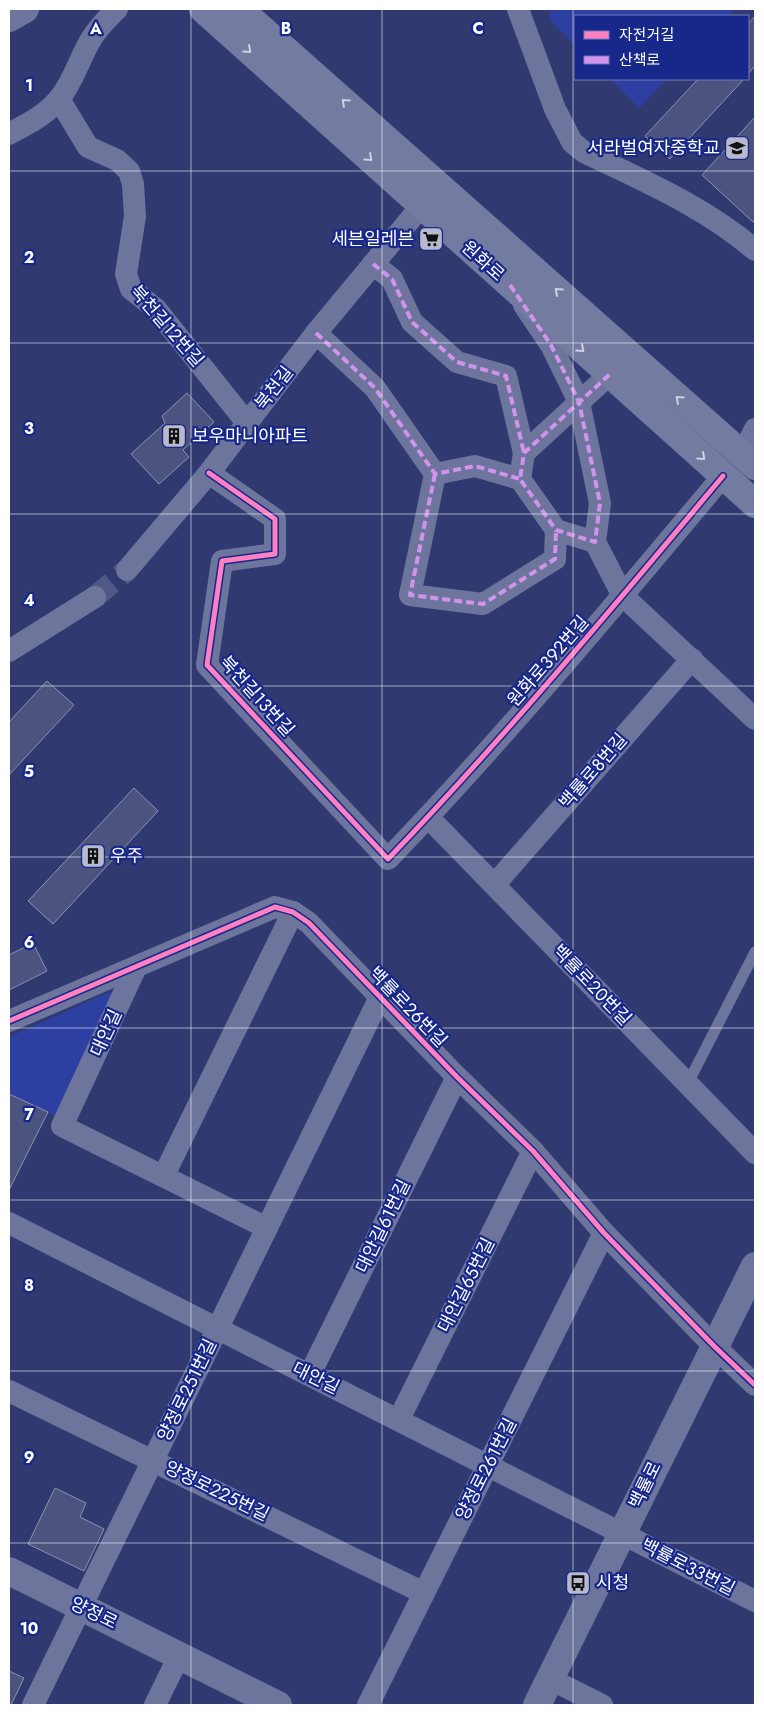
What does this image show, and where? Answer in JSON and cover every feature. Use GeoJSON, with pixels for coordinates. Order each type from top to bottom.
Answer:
{"type":"FeatureCollection","features":[{"type":"Feature","properties":{"kind":"main road","name":"원화로"},"geometry":{"type":"LineString","coordinates":[[239,9],[430,195],[510,285],[755,504]]}},
{"type":"Feature","properties":{"kind":"main road","name":"원화로"},"geometry":{"type":"LineString","coordinates":[[207,13],[749,460]]}},
{"type":"Feature","properties":{"kind":"main road"},"geometry":{"type":"LineString","coordinates":[[723,476],[749,460]]}},
{"type":"Feature","properties":{"kind":"street"},"geometry":{"type":"LineString","coordinates":[[9,18],[25,9]]}},
{"type":"Feature","properties":{"kind":"street"},"geometry":{"type":"LineString","coordinates":[[9,134],[38,119],[59,99],[74,75],[89,42],[102,24],[117,9]]}},
{"type":"Feature","properties":{"kind":"street"},"geometry":{"type":"LineString","coordinates":[[518,9],[555,109],[572,142],[584,152],[680,199],[731,230],[755,250]]}},
{"type":"Feature","properties":{"kind":"street","name":"북천길12번길"},"geometry":{"type":"LineString","coordinates":[[59,99],[88,147],[117,160],[129,171],[133,184],[135,216],[126,274],[131,289],[156,310],[247,423]]}},
{"type":"Feature","properties":{"kind":"street","name":"북천길"},"geometry":{"type":"LineString","coordinates":[[127,570],[209,473],[316,333],[430,195]]}},
{"type":"Feature","properties":{"kind":"street"},"geometry":{"type":"LineString","coordinates":[[373,264],[392,279],[412,322],[457,362],[506,376],[524,453],[520,479]]}},
{"type":"Feature","properties":{"kind":"street"},"geometry":{"type":"LineString","coordinates":[[510,285],[551,345],[579,402],[600,503],[595,542],[623,596],[755,720]]}},
{"type":"Feature","properties":{"kind":"street"},"geometry":{"type":"LineString","coordinates":[[316,333],[375,388],[435,474],[410,595],[483,604],[556,559],[556,530],[520,479],[475,466],[435,474]]}},
{"type":"Feature","properties":{"kind":"street"},"geometry":{"type":"LineString","coordinates":[[524,453],[610,374]]}},
{"type":"Feature","properties":{"kind":"street"},"geometry":{"type":"LineString","coordinates":[[749,460],[755,430]]}},
{"type":"Feature","properties":{"kind":"street","name":"북천길13번길"},"geometry":{"type":"LineString","coordinates":[[209,473],[275,519],[275,554],[222,561],[207,665],[388,859]]}},
{"type":"Feature","properties":{"kind":"street","name":"원화로392번길"},"geometry":{"type":"LineString","coordinates":[[388,859],[428,817],[623,596],[723,476]]}},
{"type":"Feature","properties":{"kind":"street"},"geometry":{"type":"LineString","coordinates":[[556,530],[595,542]]}},
{"type":"Feature","properties":{"kind":"street"},"geometry":{"type":"LineString","coordinates":[[9,652],[95,597]]}},
{"type":"Feature","properties":{"kind":"street","name":"백률로8번길"},"geometry":{"type":"LineString","coordinates":[[495,884],[692,659]]}},
{"type":"Feature","properties":{"kind":"street","name":"백률로20번길"},"geometry":{"type":"LineString","coordinates":[[428,817],[755,1152]]}},
{"type":"Feature","properties":{"kind":"street","name":"백률로26번길"},"geometry":{"type":"LineString","coordinates":[[9,1021],[275,907],[293,912],[309,922],[457,1077],[533,1150],[604,1233],[714,1346],[755,1385]]}},
{"type":"Feature","properties":{"kind":"street"},"geometry":{"type":"LineString","coordinates":[[267,1228],[164,1175],[293,912]]}},
{"type":"Feature","properties":{"kind":"street","name":"대안길"},"geometry":{"type":"LineString","coordinates":[[136,967],[62,1126],[164,1175]]}},
{"type":"Feature","properties":{"kind":"street","name":"양정로251번길"},"geometry":{"type":"LineString","coordinates":[[32,1705],[380,997]]}},
{"type":"Feature","properties":{"kind":"street","name":"대안길61번길"},"geometry":{"type":"LineString","coordinates":[[310,1374],[457,1077]]}},
{"type":"Feature","properties":{"kind":"street","name":"대안길65번길"},"geometry":{"type":"LineString","coordinates":[[399,1419],[533,1150]]}},
{"type":"Feature","properties":{"kind":"street","name":"대안길"},"geometry":{"type":"LineString","coordinates":[[9,1224],[216,1330],[310,1374],[399,1419],[621,1534]]}},
{"type":"Feature","properties":{"kind":"street","name":"양정로261번길"},"geometry":{"type":"LineString","coordinates":[[368,1705],[604,1233]]}},
{"type":"Feature","properties":{"kind":"street","name":"백률로"},"geometry":{"type":"LineString","coordinates":[[537,1705],[755,1266]]}},
{"type":"Feature","properties":{"kind":"street","name":"양정로225번길"},"geometry":{"type":"LineString","coordinates":[[9,1391],[424,1593]]}},
{"type":"Feature","properties":{"kind":"street","name":"백률로33번길"},"geometry":{"type":"LineString","coordinates":[[621,1534],[755,1601]]}},
{"type":"Feature","properties":{"kind":"street","name":"양정로"},"geometry":{"type":"LineString","coordinates":[[9,1571],[278,1705]]}},
{"type":"Feature","properties":{"kind":"street"},"geometry":{"type":"LineString","coordinates":[[155,1705],[180,1656]]}},
{"type":"Feature","properties":{"kind":"street"},"geometry":{"type":"LineString","coordinates":[[550,1679],[602,1705]]}},
{"type":"Feature","properties":{"kind":"lane"},"geometry":{"type":"LineString","coordinates":[[688,1083],[755,952]]}},
{"type":"Feature","properties":{"kind":"shaded area"},"geometry":{"type":"Polygon","coordinates":[[[550,9],[735,9],[729,15],[574,15],[574,44],[550,21],[550,9]]]}},
{"type":"Feature","properties":{"kind":"shaded area"},"geometry":{"type":"Polygon","coordinates":[[[611,80],[666,80],[639,108],[611,80]]]}},
{"type":"Feature","properties":{"kind":"shaded area"},"geometry":{"type":"Polygon","coordinates":[[[130,983],[63,1111],[54,1115],[9,1094],[9,1037],[130,983]]]}},
{"type":"Feature","properties":{"kind":"building"},"geometry":{"type":"Polygon","coordinates":[[[755,16],[755,66],[749,73],[749,23],[755,16]]]}},
{"type":"Feature","properties":{"kind":"building"},"geometry":{"type":"Polygon","coordinates":[[[697,80],[743,80],[670,159],[645,136],[697,80]]]}},
{"type":"Feature","properties":{"kind":"building","name":"서라벌여자중학교"},"geometry":{"type":"Polygon","coordinates":[[[755,117],[755,219],[753,222],[702,175],[755,117]]]}},
{"type":"Feature","properties":{"kind":"building","name":"보우마니아파트"},"geometry":{"type":"Polygon","coordinates":[[[187,393],[214,422],[183,450],[189,457],[159,484],[131,454],[165,423],[162,416],[187,393]]]}},
{"type":"Feature","properties":{"kind":"building"},"geometry":{"type":"Polygon","coordinates":[[[47,681],[74,705],[9,775],[9,722],[47,681]]]}},
{"type":"Feature","properties":{"kind":"building","name":"우주"},"geometry":{"type":"Polygon","coordinates":[[[134,788],[158,811],[53,924],[28,901],[134,788]]]}},
{"type":"Feature","properties":{"kind":"building"},"geometry":{"type":"Polygon","coordinates":[[[33,943],[47,971],[9,990],[9,955],[33,943]]]}},
{"type":"Feature","properties":{"kind":"building"},"geometry":{"type":"Polygon","coordinates":[[[9,1094],[48,1112],[9,1190],[9,1094]]]}},
{"type":"Feature","properties":{"kind":"building"},"geometry":{"type":"Polygon","coordinates":[[[55,1488],[86,1503],[80,1517],[104,1529],[84,1571],[28,1544],[55,1488]]]}},
{"type":"Feature","properties":{"kind":"building"},"geometry":{"type":"Polygon","coordinates":[[[9,1671],[24,1678],[11,1705],[9,1705],[9,1671]]]}},
{"type":"Feature","properties":{"kind":"tunnel"},"geometry":{"type":"LineString","coordinates":[[95,597],[127,570]]}},
{"type":"Feature","properties":{"kind":"marked path"},"geometry":{"type":"LineString","coordinates":[[373,264],[392,279],[412,322],[457,362],[506,376],[524,453]]}},
{"type":"Feature","properties":{"kind":"marked path"},"geometry":{"type":"LineString","coordinates":[[510,285],[551,345],[579,402],[600,503],[595,542],[556,530],[520,479],[524,453],[610,374]]}},
{"type":"Feature","properties":{"kind":"marked path"},"geometry":{"type":"LineString","coordinates":[[316,333],[375,388],[435,474],[475,466],[520,479]]}},
{"type":"Feature","properties":{"kind":"marked path"},"geometry":{"type":"LineString","coordinates":[[435,474],[410,595],[483,604],[555,559],[556,530]]}},
{"type":"Feature","properties":{"kind":"cycle path"},"geometry":{"type":"LineString","coordinates":[[209,473],[275,519],[275,554],[222,561],[207,665],[388,859],[517,718],[723,476]]}},
{"type":"Feature","properties":{"kind":"cycle path"},"geometry":{"type":"LineString","coordinates":[[9,1021],[275,907],[293,912],[309,923],[457,1077],[533,1151],[604,1233],[714,1346],[755,1385]]}},
{"type":"Feature","properties":{"kind":"place","name":"서라벌여자중학교"},"geometry":{"type":"Point","coordinates":[737,148]}},
{"type":"Feature","properties":{"kind":"place","name":"세븐일레븐"},"geometry":{"type":"Point","coordinates":[431,239]}},
{"type":"Feature","properties":{"kind":"place","name":"보우마니아파트"},"geometry":{"type":"Point","coordinates":[174,436]}},
{"type":"Feature","properties":{"kind":"place","name":"우주"},"geometry":{"type":"Point","coordinates":[93,856]}},
{"type":"Feature","properties":{"kind":"place","name":"시청"},"geometry":{"type":"Point","coordinates":[578,1583]}}]}
